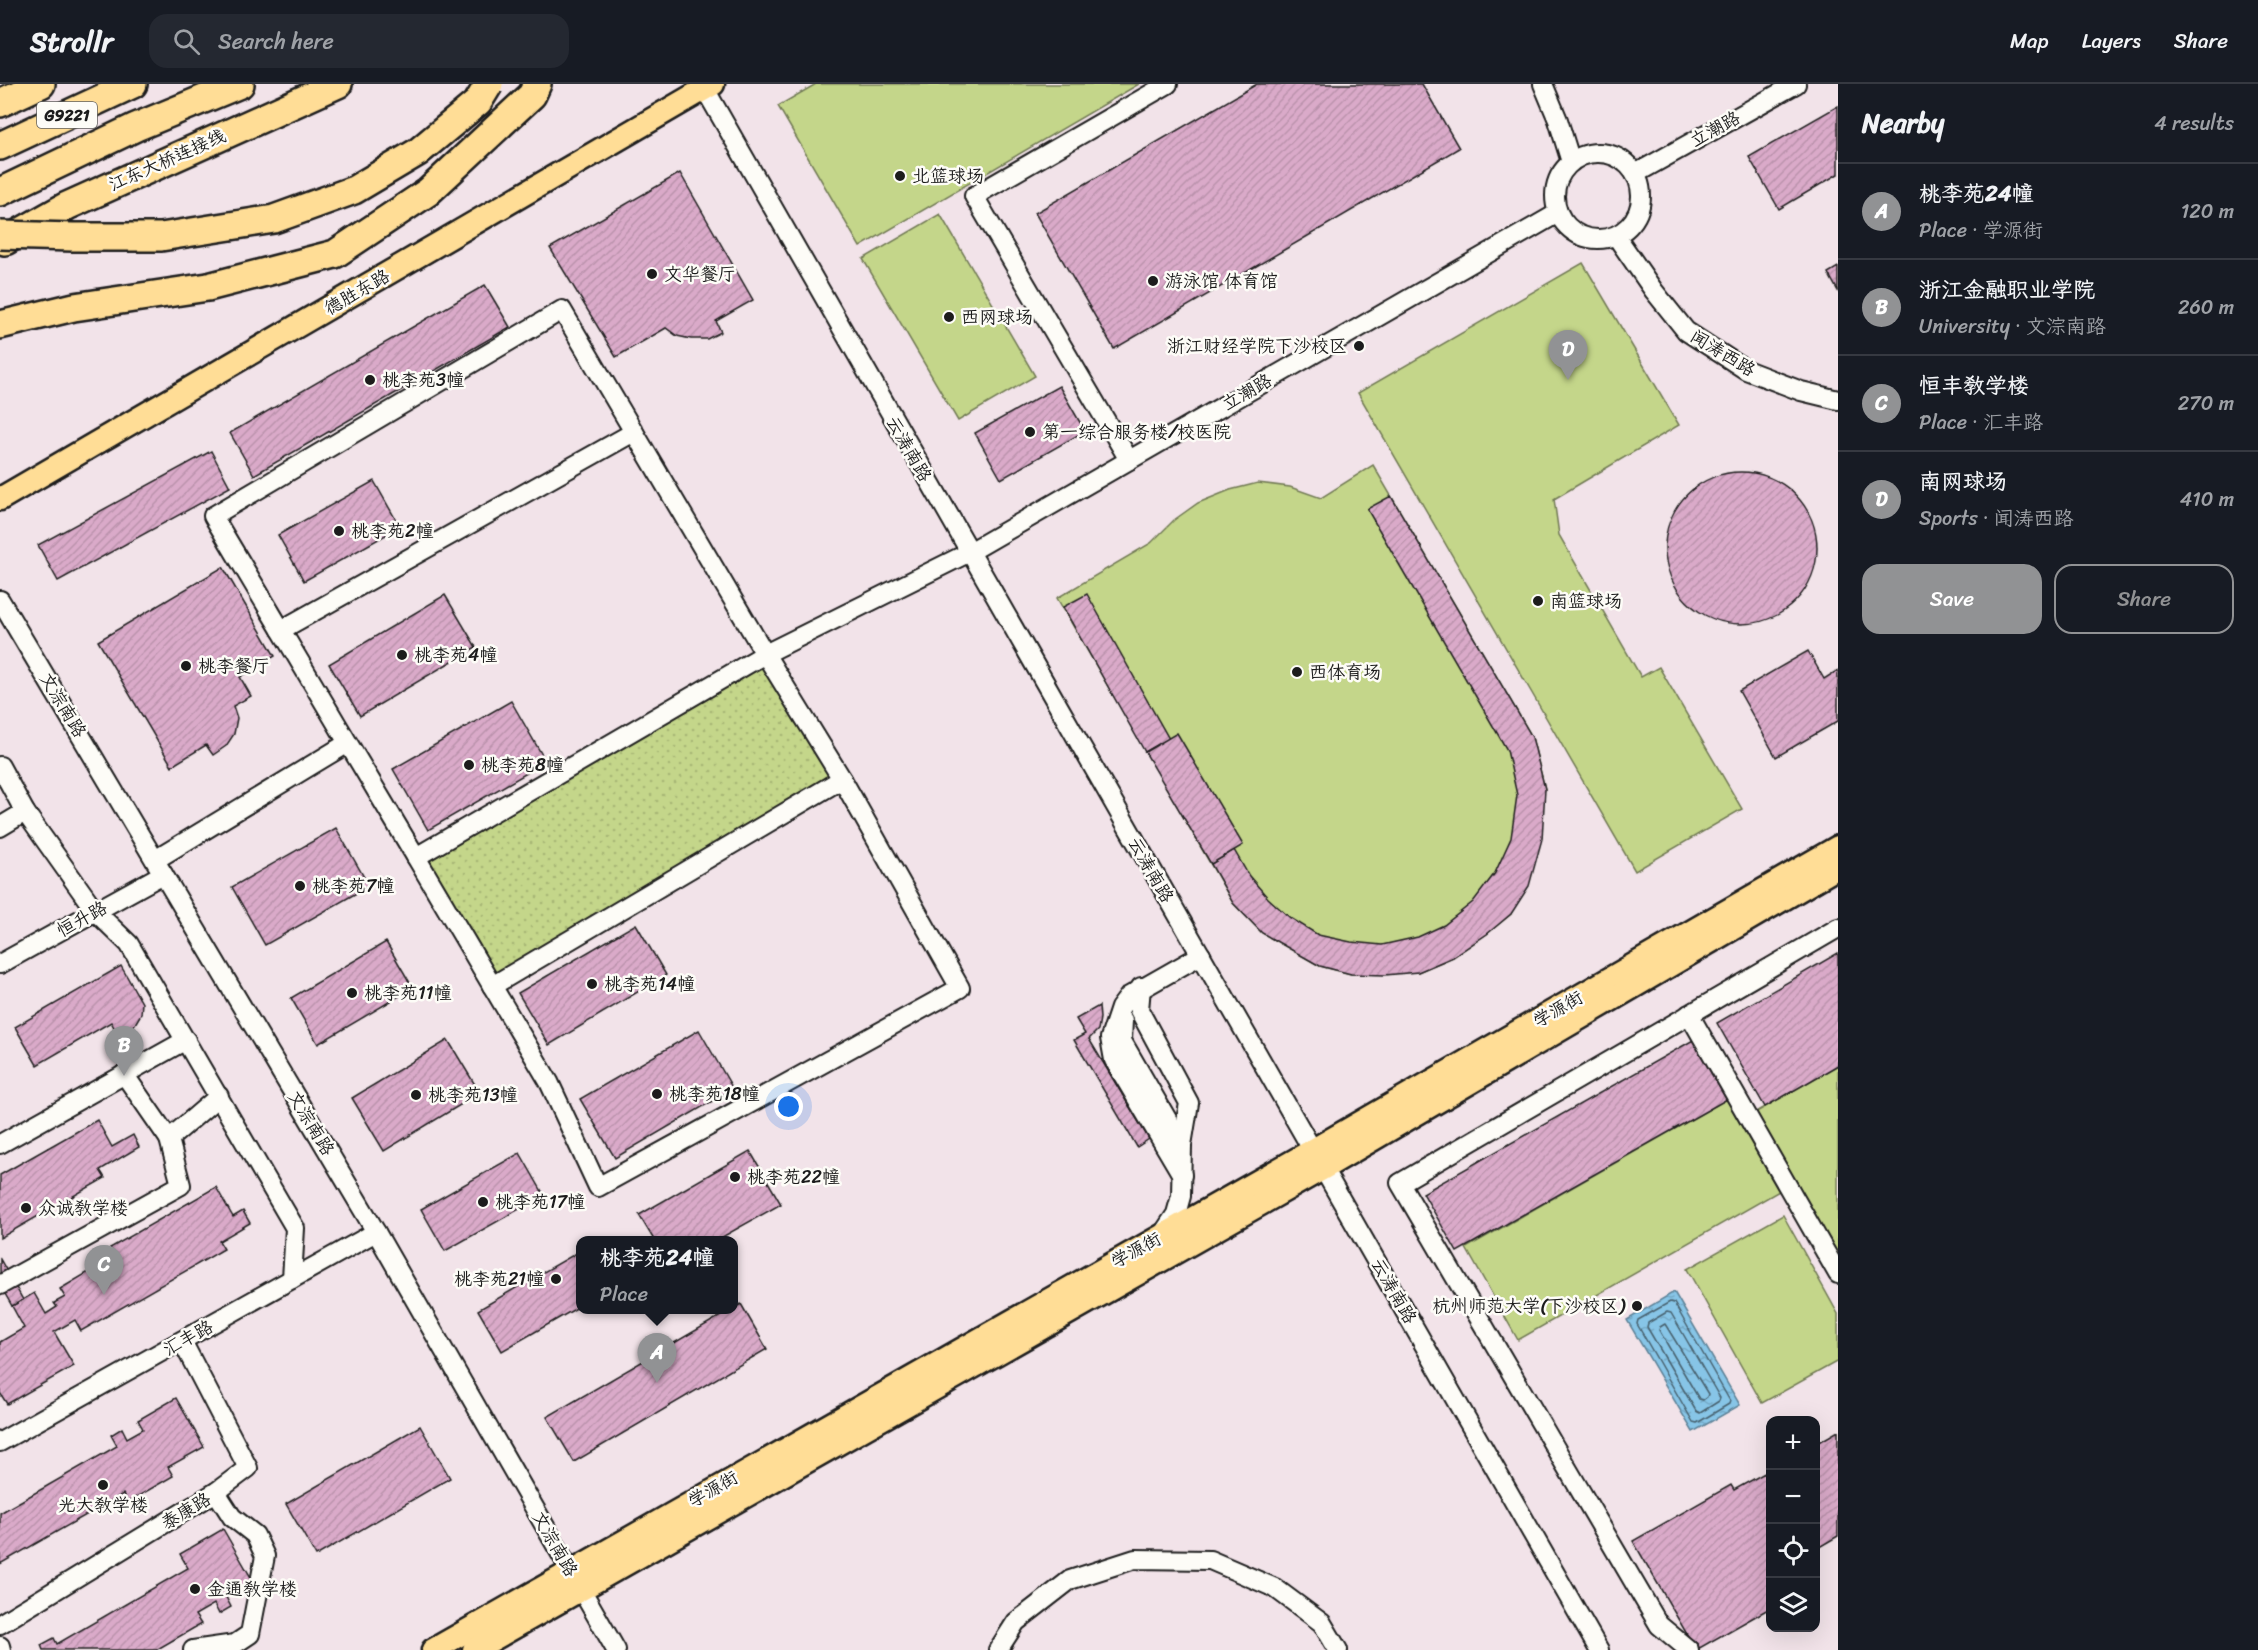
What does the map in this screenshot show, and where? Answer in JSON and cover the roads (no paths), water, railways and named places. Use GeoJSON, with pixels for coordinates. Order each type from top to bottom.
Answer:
{"type":"FeatureCollection","features":[{"type":"Feature","properties":{"kind":"highway","name":"G9221"},"geometry":{"type":"LineString","coordinates":[[0,103],[41,84]]}},
{"type":"Feature","properties":{"kind":"highway","name":"G9221"},"geometry":{"type":"LineString","coordinates":[[0,146],[133,84]]}},
{"type":"Feature","properties":{"kind":"highway"},"geometry":{"type":"LineString","coordinates":[[0,192],[136,127],[240,84]]}},
{"type":"Feature","properties":{"kind":"highway","name":"江东大桥连接线"},"geometry":{"type":"LineString","coordinates":[[0,243],[68,206],[338,84]]}},
{"type":"Feature","properties":{"kind":"highway"},"geometry":{"type":"LineString","coordinates":[[0,235],[161,237],[274,219],[354,190],[418,152],[478,102],[489,84]]}},
{"type":"Feature","properties":{"kind":"highway"},"geometry":{"type":"LineString","coordinates":[[0,325],[74,307],[208,287],[335,254],[428,192],[532,95],[537,84]]}},
{"type":"Feature","properties":{"kind":"main road","name":"德胜东路"},"geometry":{"type":"LineString","coordinates":[[0,500],[706,85]]}},
{"type":"Feature","properties":{"kind":"main road","name":"学源街"},"geometry":{"type":"LineString","coordinates":[[433,1650],[576,1580],[1161,1236],[1319,1159],[1838,847]]}},
{"type":"Feature","properties":{"kind":"main road"},"geometry":{"type":"LineString","coordinates":[[474,1650],[576,1580],[1838,867]]}},
{"type":"Feature","properties":{"kind":"street"},"geometry":{"type":"LineString","coordinates":[[1129,460],[974,196],[1168,84]]}},
{"type":"Feature","properties":{"kind":"street"},"geometry":{"type":"LineString","coordinates":[[1543,84],[1558,120],[1571,162]]}},
{"type":"Feature","properties":{"kind":"street","name":"立潮路"},"geometry":{"type":"LineString","coordinates":[[1635,174],[1796,84]]}},
{"type":"Feature","properties":{"kind":"street","name":"云涛南路"},"geometry":{"type":"LineString","coordinates":[[706,85],[968,553],[1319,1159],[1599,1650]]}},
{"type":"Feature","properties":{"kind":"street"},"geometry":{"type":"LineString","coordinates":[[1599,153],[1613,155],[1626,162],[1635,174],[1641,187],[1641,202],[1637,216],[1616,236],[1603,240],[1589,239],[1576,234],[1565,225],[1554,200],[1556,185],[1562,172],[1571,162],[1584,155],[1599,153]]}},
{"type":"Feature","properties":{"kind":"street","name":"立潮路"},"geometry":{"type":"LineString","coordinates":[[416,857],[765,654],[968,553],[1558,213]]}},
{"type":"Feature","properties":{"kind":"street","name":"闻涛西路"},"geometry":{"type":"LineString","coordinates":[[1616,236],[1654,291],[1686,331],[1746,370],[1802,391],[1838,400]]}},
{"type":"Feature","properties":{"kind":"street"},"geometry":{"type":"LineString","coordinates":[[562,310],[765,654],[842,779],[960,988],[598,1187],[549,1082],[281,630],[213,516],[562,310]]}},
{"type":"Feature","properties":{"kind":"street"},"geometry":{"type":"LineString","coordinates":[[281,630],[634,432]]}},
{"type":"Feature","properties":{"kind":"street","name":"文淙南路"},"geometry":{"type":"LineString","coordinates":[[0,600],[376,1232],[616,1650]]}},
{"type":"Feature","properties":{"kind":"street","name":"恒升路"},"geometry":{"type":"LineString","coordinates":[[0,964],[96,912],[159,867],[348,743]]}},
{"type":"Feature","properties":{"kind":"street"},"geometry":{"type":"LineString","coordinates":[[0,766],[25,812],[96,912],[129,944],[295,1228],[292,1280]]}},
{"type":"Feature","properties":{"kind":"street"},"geometry":{"type":"LineString","coordinates":[[492,986],[842,779]]}},
{"type":"Feature","properties":{"kind":"street"},"geometry":{"type":"LineString","coordinates":[[0,827],[25,812]]}},
{"type":"Feature","properties":{"kind":"street"},"geometry":{"type":"LineString","coordinates":[[1689,1650],[1659,1625],[1400,1183],[1838,928]]}},
{"type":"Feature","properties":{"kind":"street"},"geometry":{"type":"LineString","coordinates":[[1182,1176],[1114,1060],[1110,1038],[1119,1008],[1129,996],[1141,987],[1201,955]]}},
{"type":"Feature","properties":{"kind":"street"},"geometry":{"type":"LineString","coordinates":[[1141,987],[1124,1013],[1122,1041],[1182,1145]]}},
{"type":"Feature","properties":{"kind":"street"},"geometry":{"type":"LineString","coordinates":[[1141,987],[1139,1010],[1189,1104],[1182,1145],[1181,1196],[1176,1214],[1161,1236]]}},
{"type":"Feature","properties":{"kind":"street"},"geometry":{"type":"LineString","coordinates":[[1689,1014],[1838,1274]]}},
{"type":"Feature","properties":{"kind":"street"},"geometry":{"type":"LineString","coordinates":[[0,1144],[186,1040]]}},
{"type":"Feature","properties":{"kind":"street"},"geometry":{"type":"LineString","coordinates":[[0,1285],[181,1185],[169,1138],[124,1074]]}},
{"type":"Feature","properties":{"kind":"street"},"geometry":{"type":"LineString","coordinates":[[169,1138],[219,1096]]}},
{"type":"Feature","properties":{"kind":"street","name":"汇丰路"},"geometry":{"type":"LineString","coordinates":[[0,1442],[376,1232]]}},
{"type":"Feature","properties":{"kind":"street","name":"泰康路"},"geometry":{"type":"LineString","coordinates":[[0,1623],[216,1492],[248,1468],[182,1341]]}},
{"type":"Feature","properties":{"kind":"street"},"geometry":{"type":"LineString","coordinates":[[192,1650],[235,1644],[250,1634],[265,1556],[255,1535],[232,1517],[216,1492]]}},
{"type":"Feature","properties":{"kind":"street"},"geometry":{"type":"LineString","coordinates":[[998,1650],[1016,1622],[1070,1580],[1135,1558],[1210,1560],[1275,1588],[1322,1623],[1338,1650]]}},
{"type":"Feature","properties":{"kind":"street"},"geometry":{"type":"LineString","coordinates":[[0,1646],[1,1650]]}},
{"type":"Feature","properties":{"kind":"water"},"geometry":{"type":"Polygon","coordinates":[[[1674,1292],[1740,1405],[1693,1432],[1627,1320],[1674,1292]]]}},
{"type":"Feature","properties":{"kind":"place","name":"北篮球场"},"geometry":{"type":"Point","coordinates":[900,176]}},
{"type":"Feature","properties":{"kind":"place","name":"文华餐厅"},"geometry":{"type":"Point","coordinates":[652,274]}},
{"type":"Feature","properties":{"kind":"place","name":"游泳馆 体育馆"},"geometry":{"type":"Point","coordinates":[1153,281]}},
{"type":"Feature","properties":{"kind":"place","name":"西网球场"},"geometry":{"type":"Point","coordinates":[949,317]}},
{"type":"Feature","properties":{"kind":"place","name":"浙江财经学院下沙校区"},"geometry":{"type":"Point","coordinates":[1359,346]}},
{"type":"Feature","properties":{"kind":"place","name":"桃李苑3幢"},"geometry":{"type":"Point","coordinates":[370,380]}},
{"type":"Feature","properties":{"kind":"place","name":"南网球场"},"geometry":{"type":"Point","coordinates":[1568,380]}},
{"type":"Feature","properties":{"kind":"place","name":"第一综合服务楼/校医院"},"geometry":{"type":"Point","coordinates":[1030,432]}},
{"type":"Feature","properties":{"kind":"place","name":"桃李苑2幢"},"geometry":{"type":"Point","coordinates":[339,531]}},
{"type":"Feature","properties":{"kind":"place","name":"南篮球场"},"geometry":{"type":"Point","coordinates":[1538,601]}},
{"type":"Feature","properties":{"kind":"place","name":"桃李苑4幢"},"geometry":{"type":"Point","coordinates":[402,655]}},
{"type":"Feature","properties":{"kind":"place","name":"桃李餐厅"},"geometry":{"type":"Point","coordinates":[186,666]}},
{"type":"Feature","properties":{"kind":"place","name":"西体育场"},"geometry":{"type":"Point","coordinates":[1297,672]}},
{"type":"Feature","properties":{"kind":"place","name":"桃李苑8幢"},"geometry":{"type":"Point","coordinates":[469,765]}},
{"type":"Feature","properties":{"kind":"place","name":"桃李苑7幢"},"geometry":{"type":"Point","coordinates":[300,886]}},
{"type":"Feature","properties":{"kind":"place","name":"桃李苑14幢"},"geometry":{"type":"Point","coordinates":[592,984]}},
{"type":"Feature","properties":{"kind":"place","name":"桃李苑11幢"},"geometry":{"type":"Point","coordinates":[352,993]}},
{"type":"Feature","properties":{"kind":"place","name":"浙江金融职业学院"},"geometry":{"type":"Point","coordinates":[124,1076]}},
{"type":"Feature","properties":{"kind":"place","name":"桃李苑18幢"},"geometry":{"type":"Point","coordinates":[657,1094]}},
{"type":"Feature","properties":{"kind":"place","name":"桃李苑13幢"},"geometry":{"type":"Point","coordinates":[416,1095]}},
{"type":"Feature","properties":{"kind":"place","name":"桃李苑22幢"},"geometry":{"type":"Point","coordinates":[735,1177]}},
{"type":"Feature","properties":{"kind":"place","name":"桃李苑17幢"},"geometry":{"type":"Point","coordinates":[483,1202]}},
{"type":"Feature","properties":{"kind":"place","name":"众诚教学楼"},"geometry":{"type":"Point","coordinates":[26,1208]}},
{"type":"Feature","properties":{"kind":"place","name":"桃李苑21幢"},"geometry":{"type":"Point","coordinates":[556,1279]}},
{"type":"Feature","properties":{"kind":"place","name":"恒丰教学楼"},"geometry":{"type":"Point","coordinates":[104,1295]}},
{"type":"Feature","properties":{"kind":"place","name":"杭州师范大学(下沙校区)"},"geometry":{"type":"Point","coordinates":[1637,1306]}},
{"type":"Feature","properties":{"kind":"place","name":"桃李苑24幢"},"geometry":{"type":"Point","coordinates":[657,1383]}},
{"type":"Feature","properties":{"kind":"place","name":"光大教学楼"},"geometry":{"type":"Point","coordinates":[103,1485]}},
{"type":"Feature","properties":{"kind":"place","name":"金通教学楼"},"geometry":{"type":"Point","coordinates":[195,1589]}}]}
